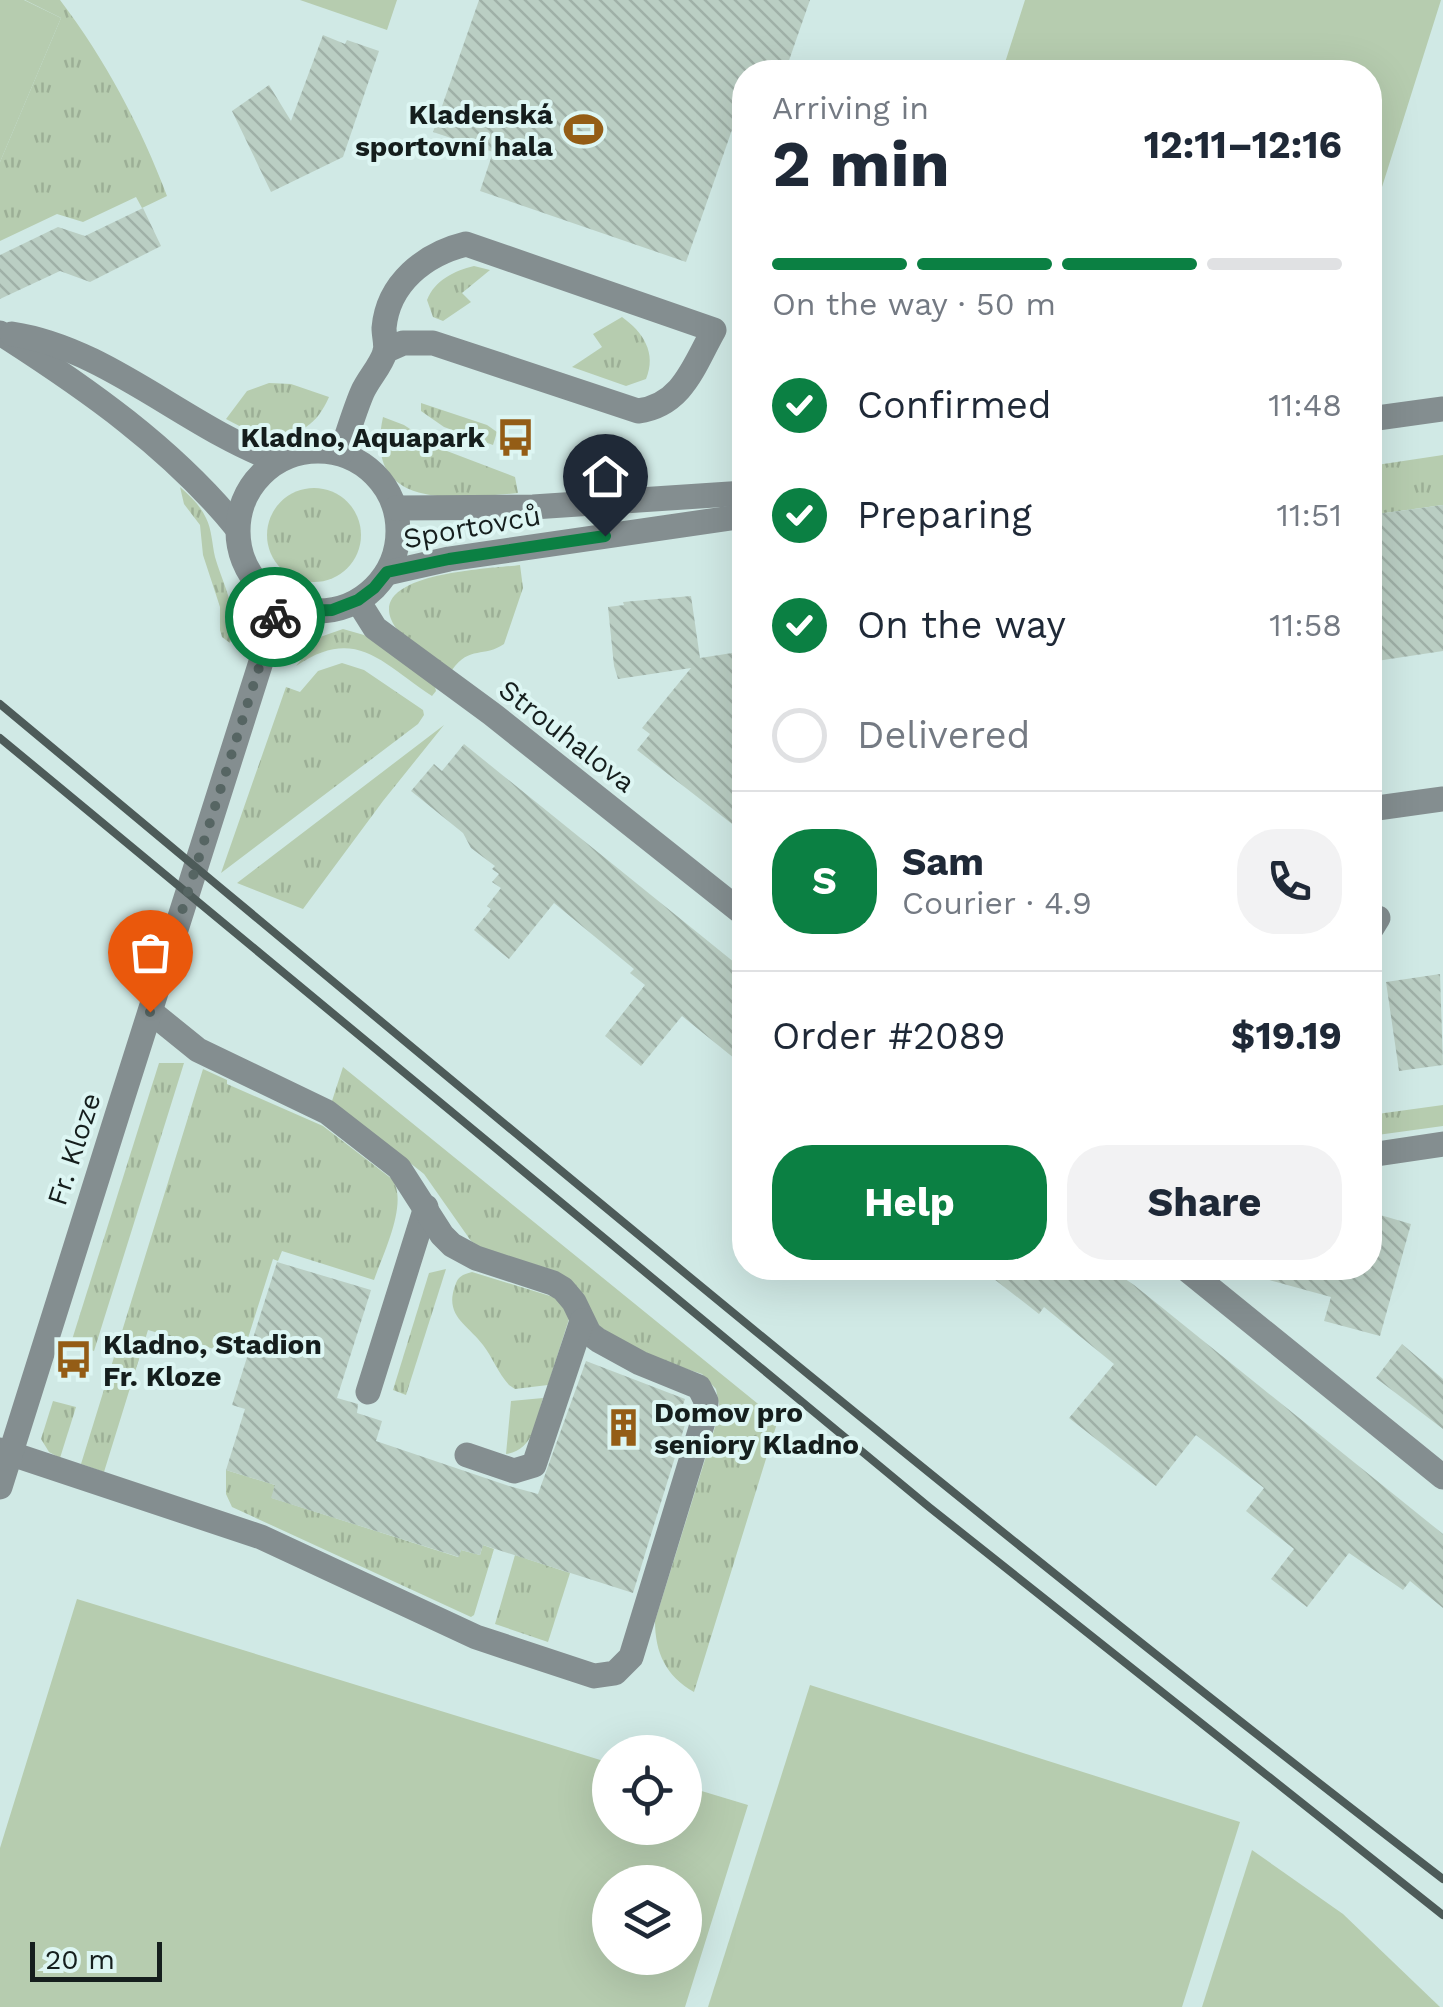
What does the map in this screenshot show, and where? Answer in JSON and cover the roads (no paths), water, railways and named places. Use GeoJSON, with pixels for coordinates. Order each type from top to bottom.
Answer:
{"type":"FeatureCollection","features":[{"type":"Feature","properties":{"kind":"street"},"geometry":{"type":"LineString","coordinates":[[358,600],[332,610],[306,611],[280,602],[262,589],[248,571],[237,528],[241,506],[252,484],[276,460],[311,451],[342,453],[362,392],[386,351],[402,342],[433,342],[638,411],[664,404],[676,395],[714,330],[466,244],[429,258],[400,285],[384,328],[386,351]]}},
{"type":"Feature","properties":{"kind":"street"},"geometry":{"type":"LineString","coordinates":[[0,332],[50,342],[96,362],[240,446],[276,460]]}},
{"type":"Feature","properties":{"kind":"street"},"geometry":{"type":"LineString","coordinates":[[0,332],[56,368],[174,461],[208,492],[237,528]]}},
{"type":"Feature","properties":{"kind":"street"},"geometry":{"type":"LineString","coordinates":[[1382,418],[1443,409]]}},
{"type":"Feature","properties":{"kind":"street","name":"Sportovců"},"geometry":{"type":"LineString","coordinates":[[342,453],[365,465],[384,484],[396,508],[400,534],[387,572],[358,600]]}},
{"type":"Feature","properties":{"kind":"street","name":"Sportovců"},"geometry":{"type":"LineString","coordinates":[[396,508],[533,507],[732,494]]}},
{"type":"Feature","properties":{"kind":"street","name":"Sportovců"},"geometry":{"type":"LineString","coordinates":[[387,572],[449,559],[732,518]]}},
{"type":"Feature","properties":{"kind":"street","name":"Strouhalova"},"geometry":{"type":"LineString","coordinates":[[358,600],[376,628],[492,714],[732,905]]}},
{"type":"Feature","properties":{"kind":"street","name":"Fr. Kloze"},"geometry":{"type":"LineString","coordinates":[[0,1488],[5,1452],[280,602]]}},
{"type":"Feature","properties":{"kind":"street"},"geometry":{"type":"LineString","coordinates":[[1382,807],[1443,799]]}},
{"type":"Feature","properties":{"kind":"street"},"geometry":{"type":"LineString","coordinates":[[5,1452],[261,1537],[476,1637],[594,1676],[621,1668],[631,1657],[705,1414],[706,1401],[698,1387],[606,1346],[589,1332],[574,1302],[553,1283],[476,1258],[452,1245],[399,1168],[327,1112],[198,1050],[150,1012]]}},
{"type":"Feature","properties":{"kind":"street"},"geometry":{"type":"LineString","coordinates":[[1382,1152],[1443,1144]]}},
{"type":"Feature","properties":{"kind":"street"},"geometry":{"type":"LineString","coordinates":[[368,1392],[426,1207]]}},
{"type":"Feature","properties":{"kind":"street"},"geometry":{"type":"LineString","coordinates":[[1201,1280],[1443,1477]]}},
{"type":"Feature","properties":{"kind":"street"},"geometry":{"type":"LineString","coordinates":[[467,1455],[514,1471],[534,1465],[582,1320]]}},
{"type":"Feature","properties":{"kind":"railway"},"geometry":{"type":"LineString","coordinates":[[0,704],[896,1446],[1443,1879]]}},
{"type":"Feature","properties":{"kind":"railway"},"geometry":{"type":"LineString","coordinates":[[0,738],[929,1507],[1443,1915]]}},
{"type":"Feature","properties":{"kind":"place","name":"Kladenská sportovní hala"},"geometry":{"type":"Point","coordinates":[583,130]}},
{"type":"Feature","properties":{"kind":"place","name":"Kladno, Aquapark"},"geometry":{"type":"Point","coordinates":[515,437]}},
{"type":"Feature","properties":{"kind":"place","name":"Kladno, Stadion Fr. Kloze"},"geometry":{"type":"Point","coordinates":[73,1360]}},
{"type":"Feature","properties":{"kind":"place","name":"Domov pro seniory Kladno"},"geometry":{"type":"Point","coordinates":[624,1428]}}]}
